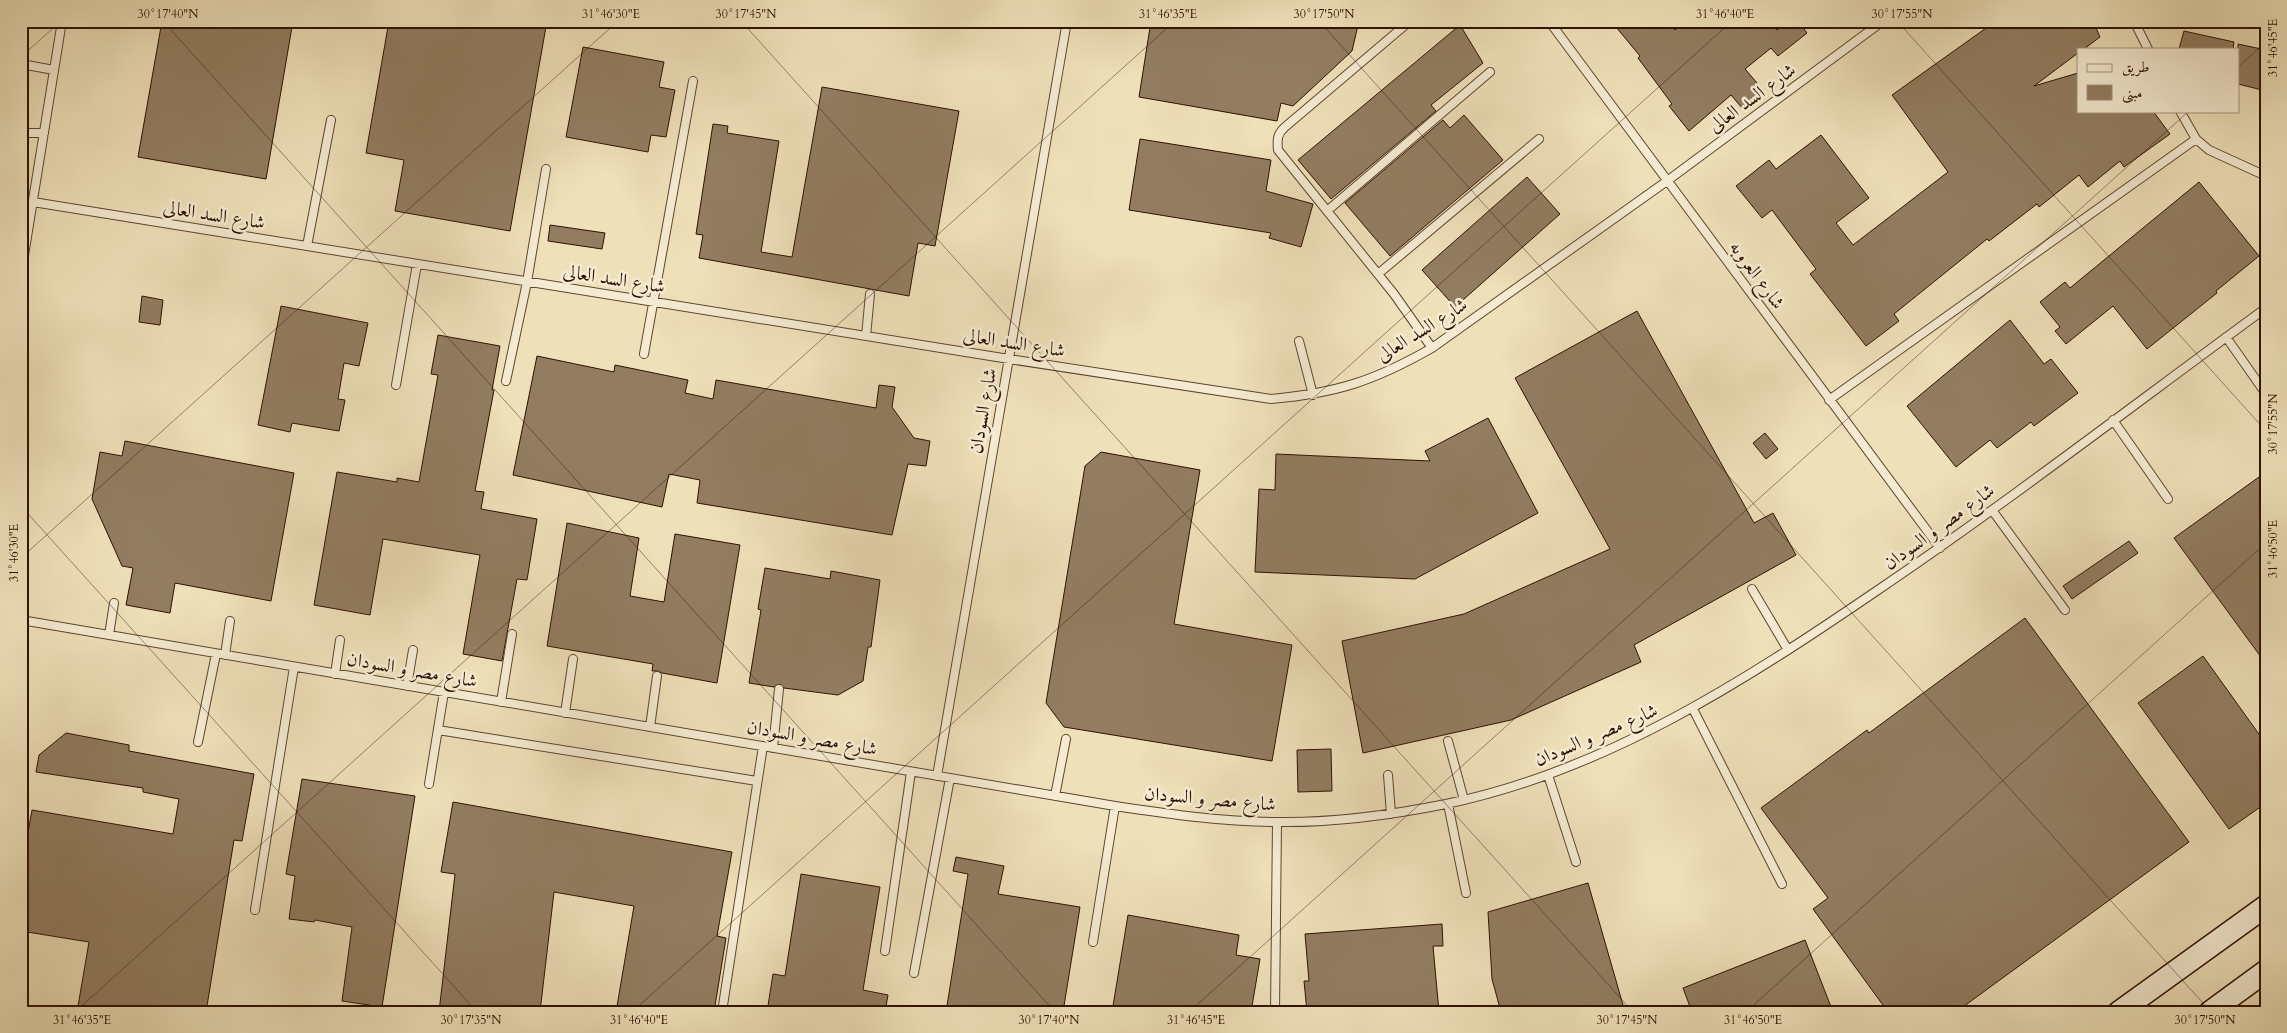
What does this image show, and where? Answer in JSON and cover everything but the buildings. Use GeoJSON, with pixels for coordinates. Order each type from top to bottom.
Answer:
{"type":"FeatureCollection","features":[{"type":"Feature","properties":{"kind":"street"},"geometry":{"type":"LineString","coordinates":[[2119,1012],[2266,906]]}},
{"type":"Feature","properties":{"kind":"street"},"geometry":{"type":"LineString","coordinates":[[2210,1012],[2266,971]]}},
{"type":"Feature","properties":{"kind":"lane"},"geometry":{"type":"LineString","coordinates":[[21,274],[62,21]]}},
{"type":"Feature","properties":{"kind":"lane","name":"شارع السودان"},"geometry":{"type":"LineString","coordinates":[[937,776],[1067,21]]}},
{"type":"Feature","properties":{"kind":"lane"},"geometry":{"type":"LineString","coordinates":[[1410,21],[1280,132],[1277,140],[1278,150],[1378,274],[1432,348]]}},
{"type":"Feature","properties":{"kind":"lane","name":"شارع العروبه"},"geometry":{"type":"LineString","coordinates":[[1549,21],[1940,548]]}},
{"type":"Feature","properties":{"kind":"lane","name":"شارع السد العالى"},"geometry":{"type":"LineString","coordinates":[[33,202],[1009,359],[1271,399],[1313,395],[1355,385],[1395,369],[1432,348],[1667,180],[1884,21]]}},
{"type":"Feature","properties":{"kind":"lane"},"geometry":{"type":"LineString","coordinates":[[2134,21],[2148,48]]}},
{"type":"Feature","properties":{"kind":"lane"},"geometry":{"type":"LineString","coordinates":[[21,64],[54,70]]}},
{"type":"Feature","properties":{"kind":"lane"},"geometry":{"type":"LineString","coordinates":[[1327,211],[1490,72]]}},
{"type":"Feature","properties":{"kind":"lane"},"geometry":{"type":"LineString","coordinates":[[644,354],[693,81]]}},
{"type":"Feature","properties":{"kind":"lane"},"geometry":{"type":"LineString","coordinates":[[2181,112],[2196,139],[2209,150],[2266,176]]}},
{"type":"Feature","properties":{"kind":"lane"},"geometry":{"type":"LineString","coordinates":[[307,246],[332,120]]}},
{"type":"Feature","properties":{"kind":"lane"},"geometry":{"type":"LineString","coordinates":[[21,133],[44,133]]}},
{"type":"Feature","properties":{"kind":"lane"},"geometry":{"type":"LineString","coordinates":[[1378,274],[1539,139]]}},
{"type":"Feature","properties":{"kind":"lane"},"geometry":{"type":"LineString","coordinates":[[1829,400],[2196,139]]}},
{"type":"Feature","properties":{"kind":"lane"},"geometry":{"type":"LineString","coordinates":[[506,381],[527,282],[546,170]]}},
{"type":"Feature","properties":{"kind":"lane"},"geometry":{"type":"LineString","coordinates":[[396,385],[417,264]]}},
{"type":"Feature","properties":{"kind":"lane"},"geometry":{"type":"LineString","coordinates":[[866,336],[870,294]]}},
{"type":"Feature","properties":{"kind":"lane","name":"شارع مصر و السودان"},"geometry":{"type":"LineString","coordinates":[[21,620],[911,772],[1196,818],[1277,822],[1334,820],[1391,814],[1448,804],[1548,775],[1616,747],[1693,709],[1788,650],[1940,548],[2266,308]]}},
{"type":"Feature","properties":{"kind":"lane"},"geometry":{"type":"LineString","coordinates":[[2226,337],[2266,394]]}},
{"type":"Feature","properties":{"kind":"lane"},"geometry":{"type":"LineString","coordinates":[[1299,341],[1313,395]]}},
{"type":"Feature","properties":{"kind":"lane"},"geometry":{"type":"LineString","coordinates":[[2113,420],[2168,499]]}},
{"type":"Feature","properties":{"kind":"lane"},"geometry":{"type":"LineString","coordinates":[[1992,510],[2065,610]]}},
{"type":"Feature","properties":{"kind":"lane"},"geometry":{"type":"LineString","coordinates":[[1752,589],[1788,650]]}},
{"type":"Feature","properties":{"kind":"lane"},"geometry":{"type":"LineString","coordinates":[[108,635],[114,603]]}},
{"type":"Feature","properties":{"kind":"lane"},"geometry":{"type":"LineString","coordinates":[[225,655],[230,621]]}},
{"type":"Feature","properties":{"kind":"lane"},"geometry":{"type":"LineString","coordinates":[[501,702],[512,634]]}},
{"type":"Feature","properties":{"kind":"lane"},"geometry":{"type":"LineString","coordinates":[[335,674],[340,640]]}},
{"type":"Feature","properties":{"kind":"lane"},"geometry":{"type":"LineString","coordinates":[[407,686],[413,650]]}},
{"type":"Feature","properties":{"kind":"lane"},"geometry":{"type":"LineString","coordinates":[[198,742],[216,654]]}},
{"type":"Feature","properties":{"kind":"lane"},"geometry":{"type":"LineString","coordinates":[[564,713],[573,658]]}},
{"type":"Feature","properties":{"kind":"lane"},"geometry":{"type":"LineString","coordinates":[[255,910],[294,667]]}},
{"type":"Feature","properties":{"kind":"lane"},"geometry":{"type":"LineString","coordinates":[[650,728],[657,676]]}},
{"type":"Feature","properties":{"kind":"lane"},"geometry":{"type":"LineString","coordinates":[[772,748],[779,689]]}},
{"type":"Feature","properties":{"kind":"lane"},"geometry":{"type":"LineString","coordinates":[[429,784],[444,692]]}},
{"type":"Feature","properties":{"kind":"lane"},"geometry":{"type":"LineString","coordinates":[[1693,709],[1782,884]]}},
{"type":"Feature","properties":{"kind":"lane"},"geometry":{"type":"LineString","coordinates":[[438,730],[757,781]]}},
{"type":"Feature","properties":{"kind":"lane"},"geometry":{"type":"LineString","coordinates":[[1055,796],[1066,739]]}},
{"type":"Feature","properties":{"kind":"lane"},"geometry":{"type":"LineString","coordinates":[[1448,741],[1464,800]]}},
{"type":"Feature","properties":{"kind":"lane"},"geometry":{"type":"LineString","coordinates":[[722,1012],[763,746]]}},
{"type":"Feature","properties":{"kind":"lane"},"geometry":{"type":"LineString","coordinates":[[885,951],[911,772]]}},
{"type":"Feature","properties":{"kind":"lane"},"geometry":{"type":"LineString","coordinates":[[1388,775],[1391,814]]}},
{"type":"Feature","properties":{"kind":"lane"},"geometry":{"type":"LineString","coordinates":[[1548,775],[1576,862]]}},
{"type":"Feature","properties":{"kind":"lane"},"geometry":{"type":"LineString","coordinates":[[914,973],[950,778]]}},
{"type":"Feature","properties":{"kind":"lane"},"geometry":{"type":"LineString","coordinates":[[1448,804],[1466,893]]}},
{"type":"Feature","properties":{"kind":"lane"},"geometry":{"type":"LineString","coordinates":[[1093,942],[1115,806]]}},
{"type":"Feature","properties":{"kind":"lane"},"geometry":{"type":"LineString","coordinates":[[1275,1012],[1277,822]]}}]}
